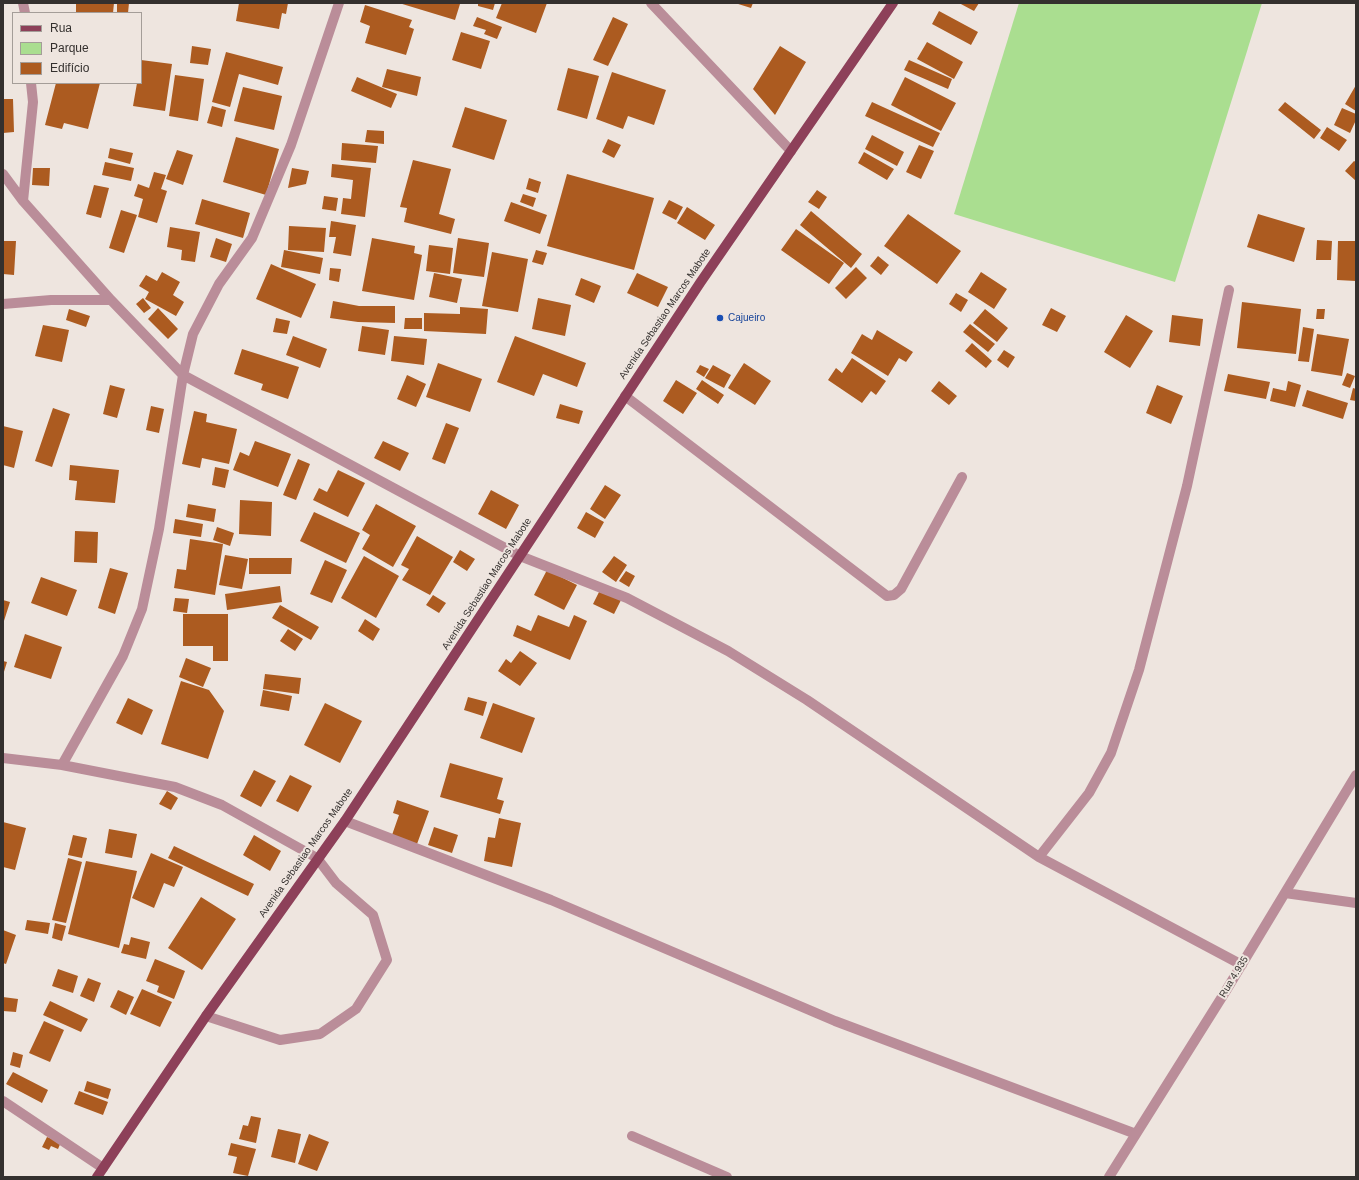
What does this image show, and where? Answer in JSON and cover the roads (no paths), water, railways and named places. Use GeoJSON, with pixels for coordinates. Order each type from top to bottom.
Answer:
{"type":"FeatureCollection","features":[{"type":"Feature","properties":{"kind":"main road","name":"Avenida Sebastiao Marcos Mabote"},"geometry":{"type":"LineString","coordinates":[[97,1177],[206,1016],[317,858],[345,821],[625,396],[893,3]]}},
{"type":"Feature","properties":{"kind":"street"},"geometry":{"type":"LineString","coordinates":[[62,765],[123,656],[142,609],[159,529],[182,375],[193,334],[219,284],[252,238],[291,145],[339,3]]}},
{"type":"Feature","properties":{"kind":"street"},"geometry":{"type":"LineString","coordinates":[[651,3],[791,151]]}},
{"type":"Feature","properties":{"kind":"street"},"geometry":{"type":"LineString","coordinates":[[23,201],[32,102],[31,84]]}},
{"type":"Feature","properties":{"kind":"street"},"geometry":{"type":"LineString","coordinates":[[3,174],[23,201],[111,300],[182,375],[520,556],[627,598],[728,651],[807,700],[1039,857],[1242,965]]}},
{"type":"Feature","properties":{"kind":"street"},"geometry":{"type":"LineString","coordinates":[[1039,857],[1089,793],[1111,753],[1139,670],[1187,486],[1229,290]]}},
{"type":"Feature","properties":{"kind":"street"},"geometry":{"type":"LineString","coordinates":[[3,304],[51,300],[111,300]]}},
{"type":"Feature","properties":{"kind":"street"},"geometry":{"type":"LineString","coordinates":[[625,396],[887,596],[894,595],[901,589],[962,477]]}},
{"type":"Feature","properties":{"kind":"street"},"geometry":{"type":"LineString","coordinates":[[3,758],[62,765],[175,787],[222,806],[317,858],[336,883],[372,915],[387,960],[356,1009],[320,1034],[280,1040],[206,1016]]}},
{"type":"Feature","properties":{"kind":"street","name":"Rua 4.935"},"geometry":{"type":"LineString","coordinates":[[1109,1177],[1242,965],[1356,775]]}},
{"type":"Feature","properties":{"kind":"street"},"geometry":{"type":"LineString","coordinates":[[345,821],[551,900],[835,1021],[1136,1134]]}},
{"type":"Feature","properties":{"kind":"street"},"geometry":{"type":"LineString","coordinates":[[1285,893],[1356,903]]}},
{"type":"Feature","properties":{"kind":"street"},"geometry":{"type":"LineString","coordinates":[[3,1101],[103,1168]]}},
{"type":"Feature","properties":{"kind":"street"},"geometry":{"type":"LineString","coordinates":[[632,1136],[727,1177]]}},
{"type":"Feature","properties":{"kind":"place","name":"Cajueiro"},"geometry":{"type":"Point","coordinates":[720,318]}}]}
